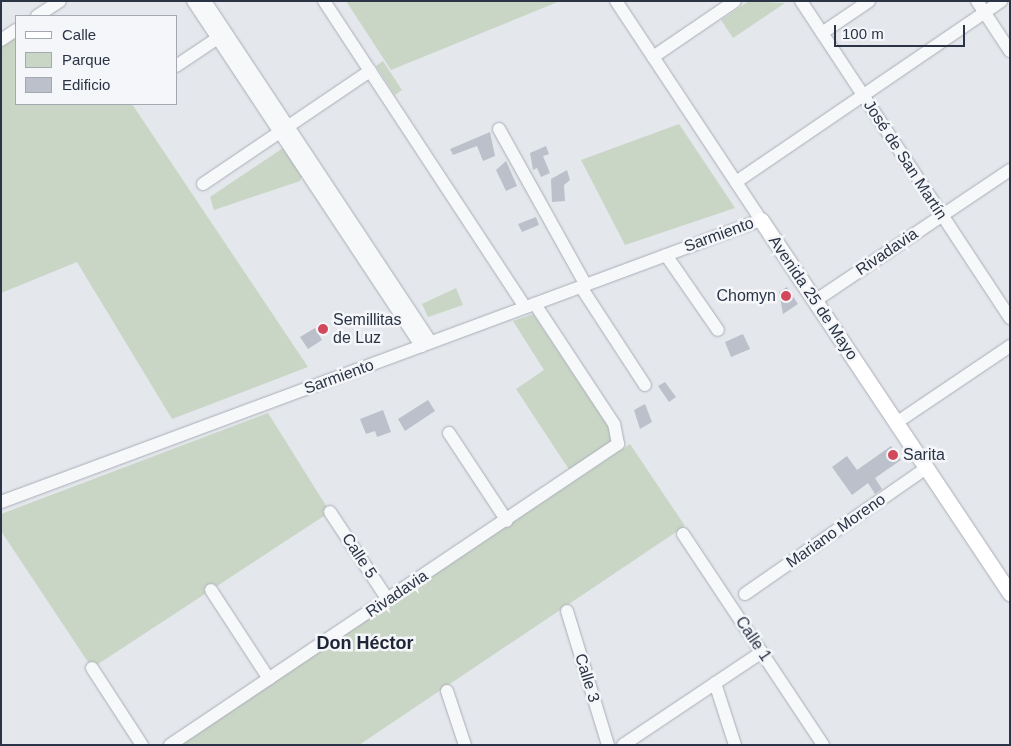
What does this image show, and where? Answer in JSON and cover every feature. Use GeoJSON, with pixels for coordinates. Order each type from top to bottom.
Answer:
{"type":"FeatureCollection","features":[{"type":"Feature","properties":{"kind":"main road","name":"Avenida 25 de Mayo"},"geometry":{"type":"LineString","coordinates":[[761,220],[1010,594]]}},
{"type":"Feature","properties":{"kind":"street"},"geometry":{"type":"LineString","coordinates":[[39,15],[60,1]]}},
{"type":"Feature","properties":{"kind":"street"},"geometry":{"type":"LineString","coordinates":[[193,1],[222,36],[426,344]]}},
{"type":"Feature","properties":{"kind":"street"},"geometry":{"type":"LineString","coordinates":[[205,1],[222,36]]}},
{"type":"Feature","properties":{"kind":"street"},"geometry":{"type":"LineString","coordinates":[[324,1],[530,306]]}},
{"type":"Feature","properties":{"kind":"street","name":"Avenida 25 de Mayo"},"geometry":{"type":"LineString","coordinates":[[616,1],[761,220]]}},
{"type":"Feature","properties":{"kind":"street"},"geometry":{"type":"LineString","coordinates":[[653,57],[735,1]]}},
{"type":"Feature","properties":{"kind":"street","name":"José de San Martín"},"geometry":{"type":"LineString","coordinates":[[801,1],[1010,318]]}},
{"type":"Feature","properties":{"kind":"street"},"geometry":{"type":"LineString","coordinates":[[822,33],[868,1]]}},
{"type":"Feature","properties":{"kind":"street"},"geometry":{"type":"LineString","coordinates":[[977,1],[1010,51]]}},
{"type":"Feature","properties":{"kind":"street"},"geometry":{"type":"LineString","coordinates":[[736,182],[1001,1]]}},
{"type":"Feature","properties":{"kind":"street"},"geometry":{"type":"LineString","coordinates":[[1,40],[15,31]]}},
{"type":"Feature","properties":{"kind":"street"},"geometry":{"type":"LineString","coordinates":[[178,65],[222,36]]}},
{"type":"Feature","properties":{"kind":"street"},"geometry":{"type":"LineString","coordinates":[[203,184],[370,71]]}},
{"type":"Feature","properties":{"kind":"street"},"geometry":{"type":"LineString","coordinates":[[499,129],[584,286],[645,385]]}},
{"type":"Feature","properties":{"kind":"street","name":"Rivadavia"},"geometry":{"type":"LineString","coordinates":[[815,300],[1010,170]]}},
{"type":"Feature","properties":{"kind":"street","name":"Sarmiento"},"geometry":{"type":"LineString","coordinates":[[1,502],[761,220]]}},
{"type":"Feature","properties":{"kind":"street"},"geometry":{"type":"LineString","coordinates":[[666,255],[718,330]]}},
{"type":"Feature","properties":{"kind":"street","name":"Rivadavia"},"geometry":{"type":"LineString","coordinates":[[170,745],[612,449],[620,438],[530,306]]}},
{"type":"Feature","properties":{"kind":"street"},"geometry":{"type":"LineString","coordinates":[[896,423],[1010,346]]}},
{"type":"Feature","properties":{"kind":"street"},"geometry":{"type":"LineString","coordinates":[[449,433],[507,521]]}},
{"type":"Feature","properties":{"kind":"street","name":"Mariano Moreno"},"geometry":{"type":"LineString","coordinates":[[745,594],[926,468]]}},
{"type":"Feature","properties":{"kind":"street","name":"Calle 5"},"geometry":{"type":"LineString","coordinates":[[330,512],[388,600]]}},
{"type":"Feature","properties":{"kind":"street","name":"Calle 1"},"geometry":{"type":"LineString","coordinates":[[683,534],[823,745]]}},
{"type":"Feature","properties":{"kind":"street"},"geometry":{"type":"LineString","coordinates":[[210,590],[269,679]]}},
{"type":"Feature","properties":{"kind":"street","name":"Calle 3"},"geometry":{"type":"LineString","coordinates":[[567,612],[608,745]]}},
{"type":"Feature","properties":{"kind":"street"},"geometry":{"type":"LineString","coordinates":[[622,745],[762,652]]}},
{"type":"Feature","properties":{"kind":"street"},"geometry":{"type":"LineString","coordinates":[[92,668],[142,745]]}},
{"type":"Feature","properties":{"kind":"street"},"geometry":{"type":"LineString","coordinates":[[715,683],[736,745]]}},
{"type":"Feature","properties":{"kind":"street"},"geometry":{"type":"LineString","coordinates":[[448,691],[465,745]]}},
{"type":"Feature","properties":{"kind":"green space"},"geometry":{"type":"Polygon","coordinates":[[[346,1],[560,1],[391,70],[346,1]]]}},
{"type":"Feature","properties":{"kind":"green space"},"geometry":{"type":"Polygon","coordinates":[[[749,1],[785,3],[733,38],[721,20],[749,1]]]}},
{"type":"Feature","properties":{"kind":"green space"},"geometry":{"type":"Polygon","coordinates":[[[15,38],[15,105],[133,105],[308,367],[172,419],[77,262],[1,293],[1,47],[15,38]]]}},
{"type":"Feature","properties":{"kind":"green space"},"geometry":{"type":"Polygon","coordinates":[[[383,61],[402,90],[395,95],[376,66],[383,61]]]}},
{"type":"Feature","properties":{"kind":"green space"},"geometry":{"type":"Polygon","coordinates":[[[679,124],[735,208],[625,245],[581,160],[679,124]]]}},
{"type":"Feature","properties":{"kind":"green space"},"geometry":{"type":"Polygon","coordinates":[[[283,148],[302,176],[300,181],[214,210],[210,197],[283,148]]]}},
{"type":"Feature","properties":{"kind":"green space"},"geometry":{"type":"Polygon","coordinates":[[[456,288],[463,305],[428,317],[422,304],[456,288]]]}},
{"type":"Feature","properties":{"kind":"green space"},"geometry":{"type":"Polygon","coordinates":[[[533,314],[614,435],[614,442],[572,474],[516,389],[544,370],[513,321],[533,314]]]}},
{"type":"Feature","properties":{"kind":"green space"},"geometry":{"type":"Polygon","coordinates":[[[268,413],[330,512],[92,668],[1,531],[1,514],[268,413]]]}},
{"type":"Feature","properties":{"kind":"green space"},"geometry":{"type":"Polygon","coordinates":[[[630,444],[685,526],[359,745],[181,745],[630,444]]]}},
{"type":"Feature","properties":{"kind":"building"},"geometry":{"type":"Polygon","coordinates":[[[490,132],[495,156],[483,161],[477,146],[453,155],[450,149],[490,132]]]}},
{"type":"Feature","properties":{"kind":"building"},"geometry":{"type":"Polygon","coordinates":[[[546,146],[549,154],[543,156],[550,173],[541,177],[537,168],[533,170],[530,153],[546,146]]]}},
{"type":"Feature","properties":{"kind":"building"},"geometry":{"type":"Polygon","coordinates":[[[506,161],[517,186],[506,191],[496,170],[506,161]]]}},
{"type":"Feature","properties":{"kind":"building"},"geometry":{"type":"Polygon","coordinates":[[[567,170],[570,180],[564,185],[565,201],[552,202],[551,179],[567,170]]]}},
{"type":"Feature","properties":{"kind":"building"},"geometry":{"type":"Polygon","coordinates":[[[536,217],[539,225],[522,232],[518,224],[536,217]]]}},
{"type":"Feature","properties":{"kind":"building"},"geometry":{"type":"Polygon","coordinates":[[[787,287],[798,304],[783,314],[779,292],[787,287]]]}},
{"type":"Feature","properties":{"kind":"building"},"geometry":{"type":"Polygon","coordinates":[[[315,328],[322,340],[308,349],[300,337],[315,328]]]}},
{"type":"Feature","properties":{"kind":"building"},"geometry":{"type":"Polygon","coordinates":[[[743,334],[750,349],[731,357],[725,342],[743,334]]]}},
{"type":"Feature","properties":{"kind":"building"},"geometry":{"type":"Polygon","coordinates":[[[665,382],[676,397],[669,402],[658,386],[665,382]]]}},
{"type":"Feature","properties":{"kind":"building"},"geometry":{"type":"Polygon","coordinates":[[[428,400],[435,411],[405,431],[398,419],[428,400]]]}},
{"type":"Feature","properties":{"kind":"building"},"geometry":{"type":"Polygon","coordinates":[[[645,404],[652,422],[640,429],[634,410],[645,404]]]}},
{"type":"Feature","properties":{"kind":"building"},"geometry":{"type":"Polygon","coordinates":[[[383,410],[391,432],[377,437],[375,431],[366,434],[360,419],[383,410]]]}},
{"type":"Feature","properties":{"kind":"building"},"geometry":{"type":"Polygon","coordinates":[[[891,446],[901,460],[875,478],[882,489],[875,494],[868,483],[852,495],[832,467],[847,456],[857,470],[891,446]]]}},
{"type":"Feature","properties":{"kind":"place","name":"Chomyn"},"geometry":{"type":"Point","coordinates":[786,296]}},
{"type":"Feature","properties":{"kind":"place","name":"Semillitas de Luz"},"geometry":{"type":"Point","coordinates":[323,329]}},
{"type":"Feature","properties":{"kind":"place","name":"Sarita"},"geometry":{"type":"Point","coordinates":[893,455]}},
{"type":"Feature","properties":{"kind":"district","name":"Don Héctor"},"geometry":{"type":"Point","coordinates":[365,643]}}]}
